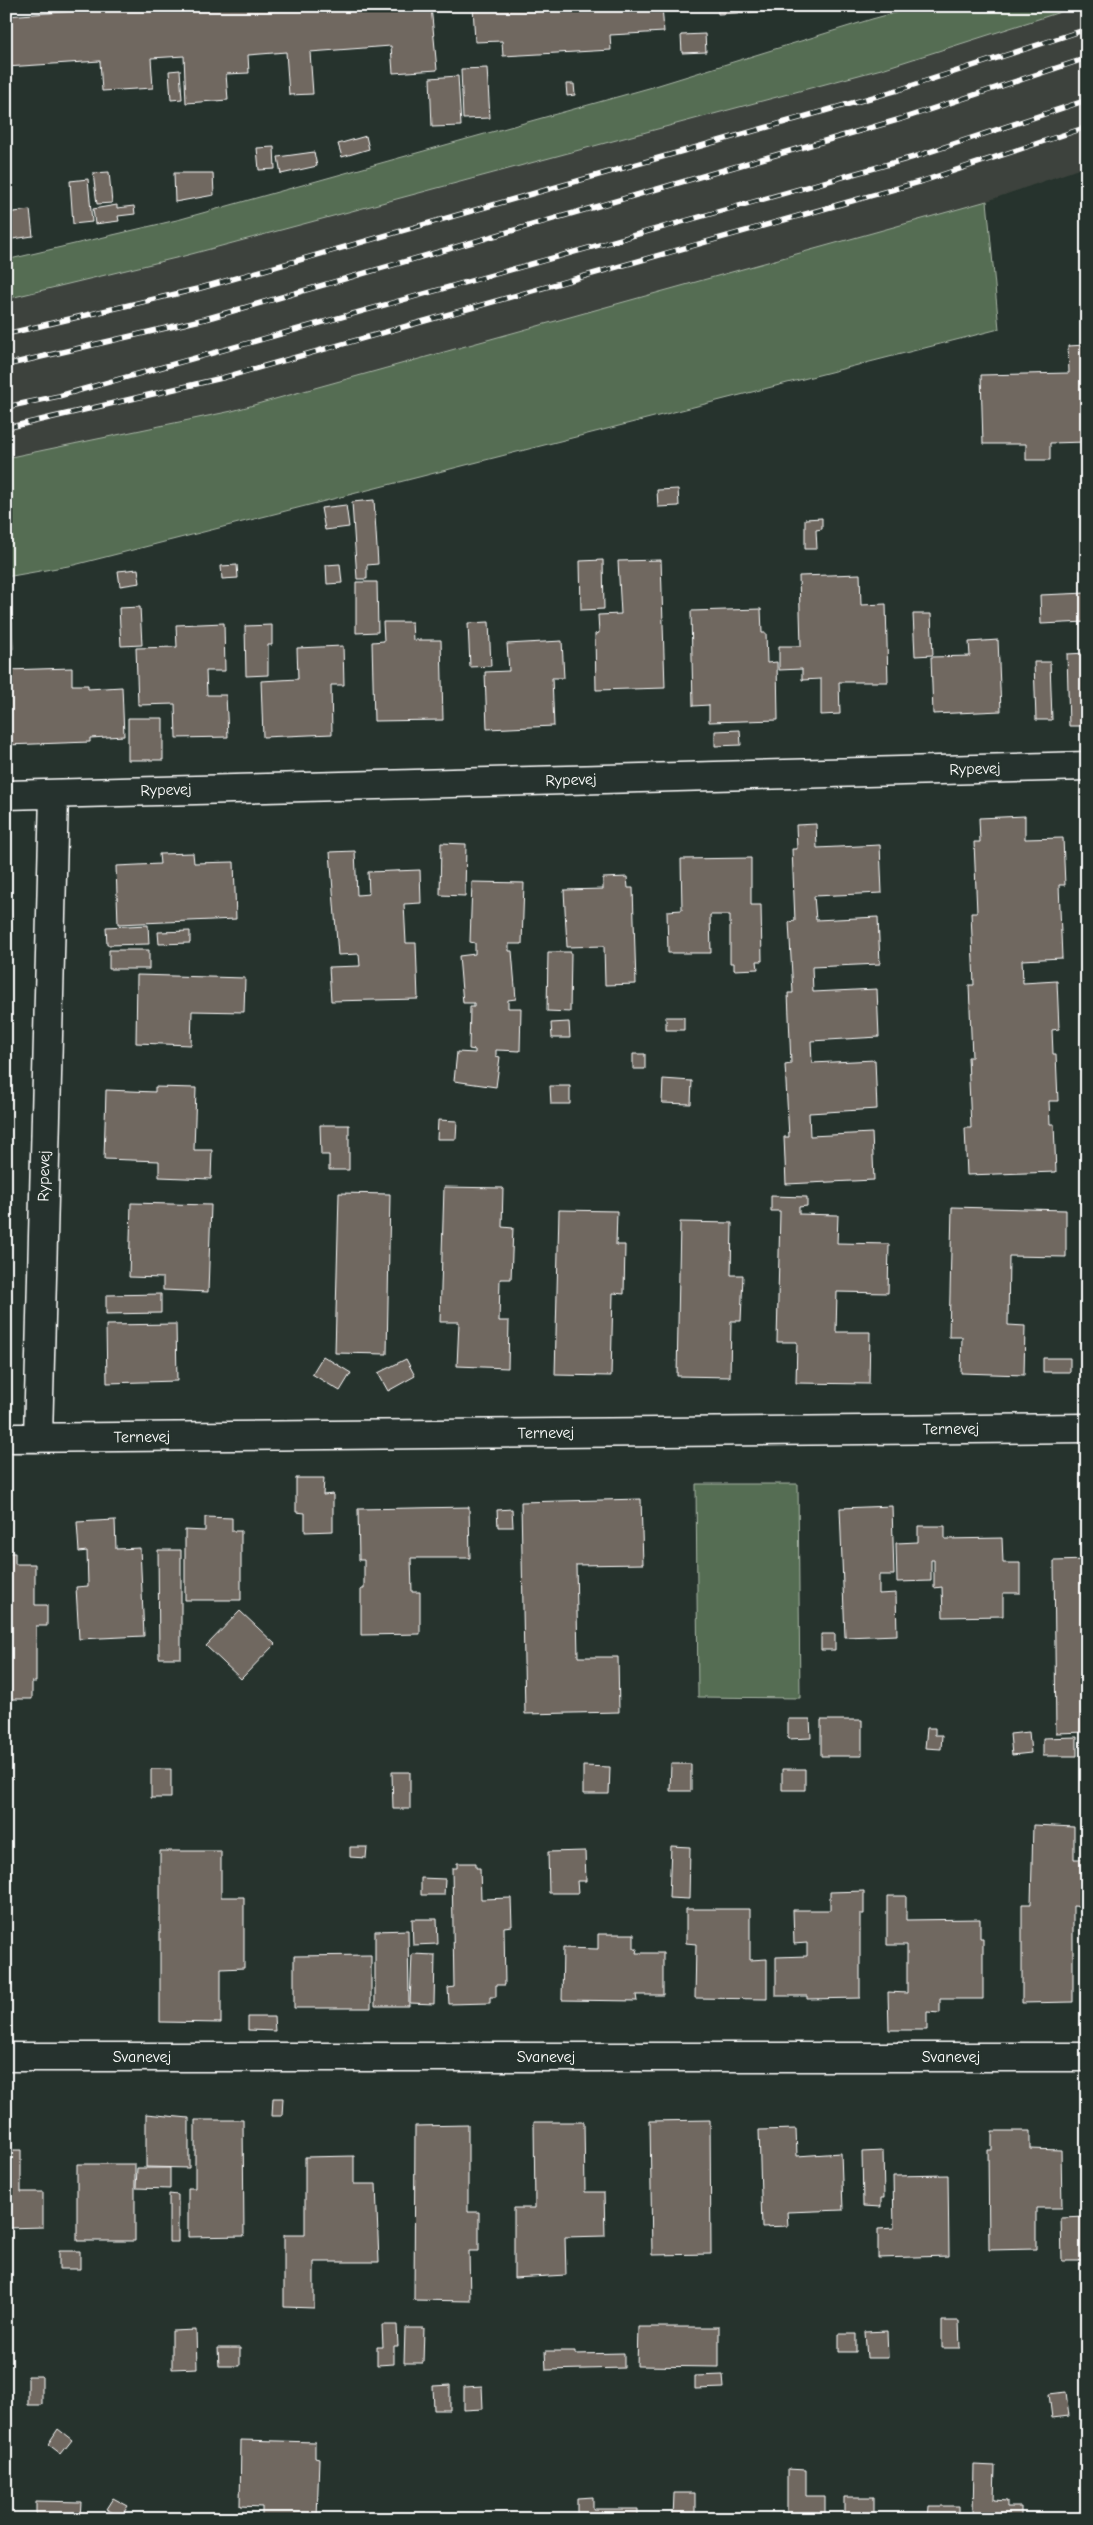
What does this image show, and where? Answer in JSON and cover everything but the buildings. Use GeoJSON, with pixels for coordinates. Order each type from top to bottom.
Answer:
{"type":"FeatureCollection","features":[{"type":"Feature","properties":{"kind":"street","name":"Rypevej"},"geometry":{"type":"LineString","coordinates":[[6,795],[1087,766]]}},
{"type":"Feature","properties":{"kind":"street","name":"Rypevej"},"geometry":{"type":"LineString","coordinates":[[38,1438],[54,794]]}},
{"type":"Feature","properties":{"kind":"street","name":"Ternevej"},"geometry":{"type":"LineString","coordinates":[[6,1438],[1087,1428]]}},
{"type":"Feature","properties":{"kind":"street","name":"Svanevej"},"geometry":{"type":"LineString","coordinates":[[6,2057],[1087,2057]]}},
{"type":"Feature","properties":{"kind":"shaded area"},"geometry":{"type":"Polygon","coordinates":[[[1079,6],[1087,6],[1087,166],[987,201],[232,411],[6,458],[6,299],[184,256],[885,68],[1079,6]]]}},
{"type":"Feature","properties":{"kind":"green space"},"geometry":{"type":"Polygon","coordinates":[[[920,6],[1079,6],[885,68],[184,256],[6,299],[6,260],[181,219],[649,88],[920,6]]]}},
{"type":"Feature","properties":{"kind":"green space"},"geometry":{"type":"Polygon","coordinates":[[[987,201],[999,329],[74,565],[6,577],[6,458],[232,411],[987,201]]]}},
{"type":"Feature","properties":{"kind":"green space"},"geometry":{"type":"Polygon","coordinates":[[[696,1484],[798,1484],[800,1698],[698,1697],[696,1484]]]}},
{"type":"Feature","properties":{"kind":"railway"},"geometry":{"type":"LineString","coordinates":[[6,334],[197,289],[898,90],[1087,29]]}},
{"type":"Feature","properties":{"kind":"railway"},"geometry":{"type":"LineString","coordinates":[[6,365],[205,319],[901,119],[1087,58]]}},
{"type":"Feature","properties":{"kind":"railway"},"geometry":{"type":"LineString","coordinates":[[6,407],[59,396],[914,157],[1087,100]]}},
{"type":"Feature","properties":{"kind":"railway"},"geometry":{"type":"LineString","coordinates":[[6,428],[222,378],[923,181],[1087,127]]}}]}
